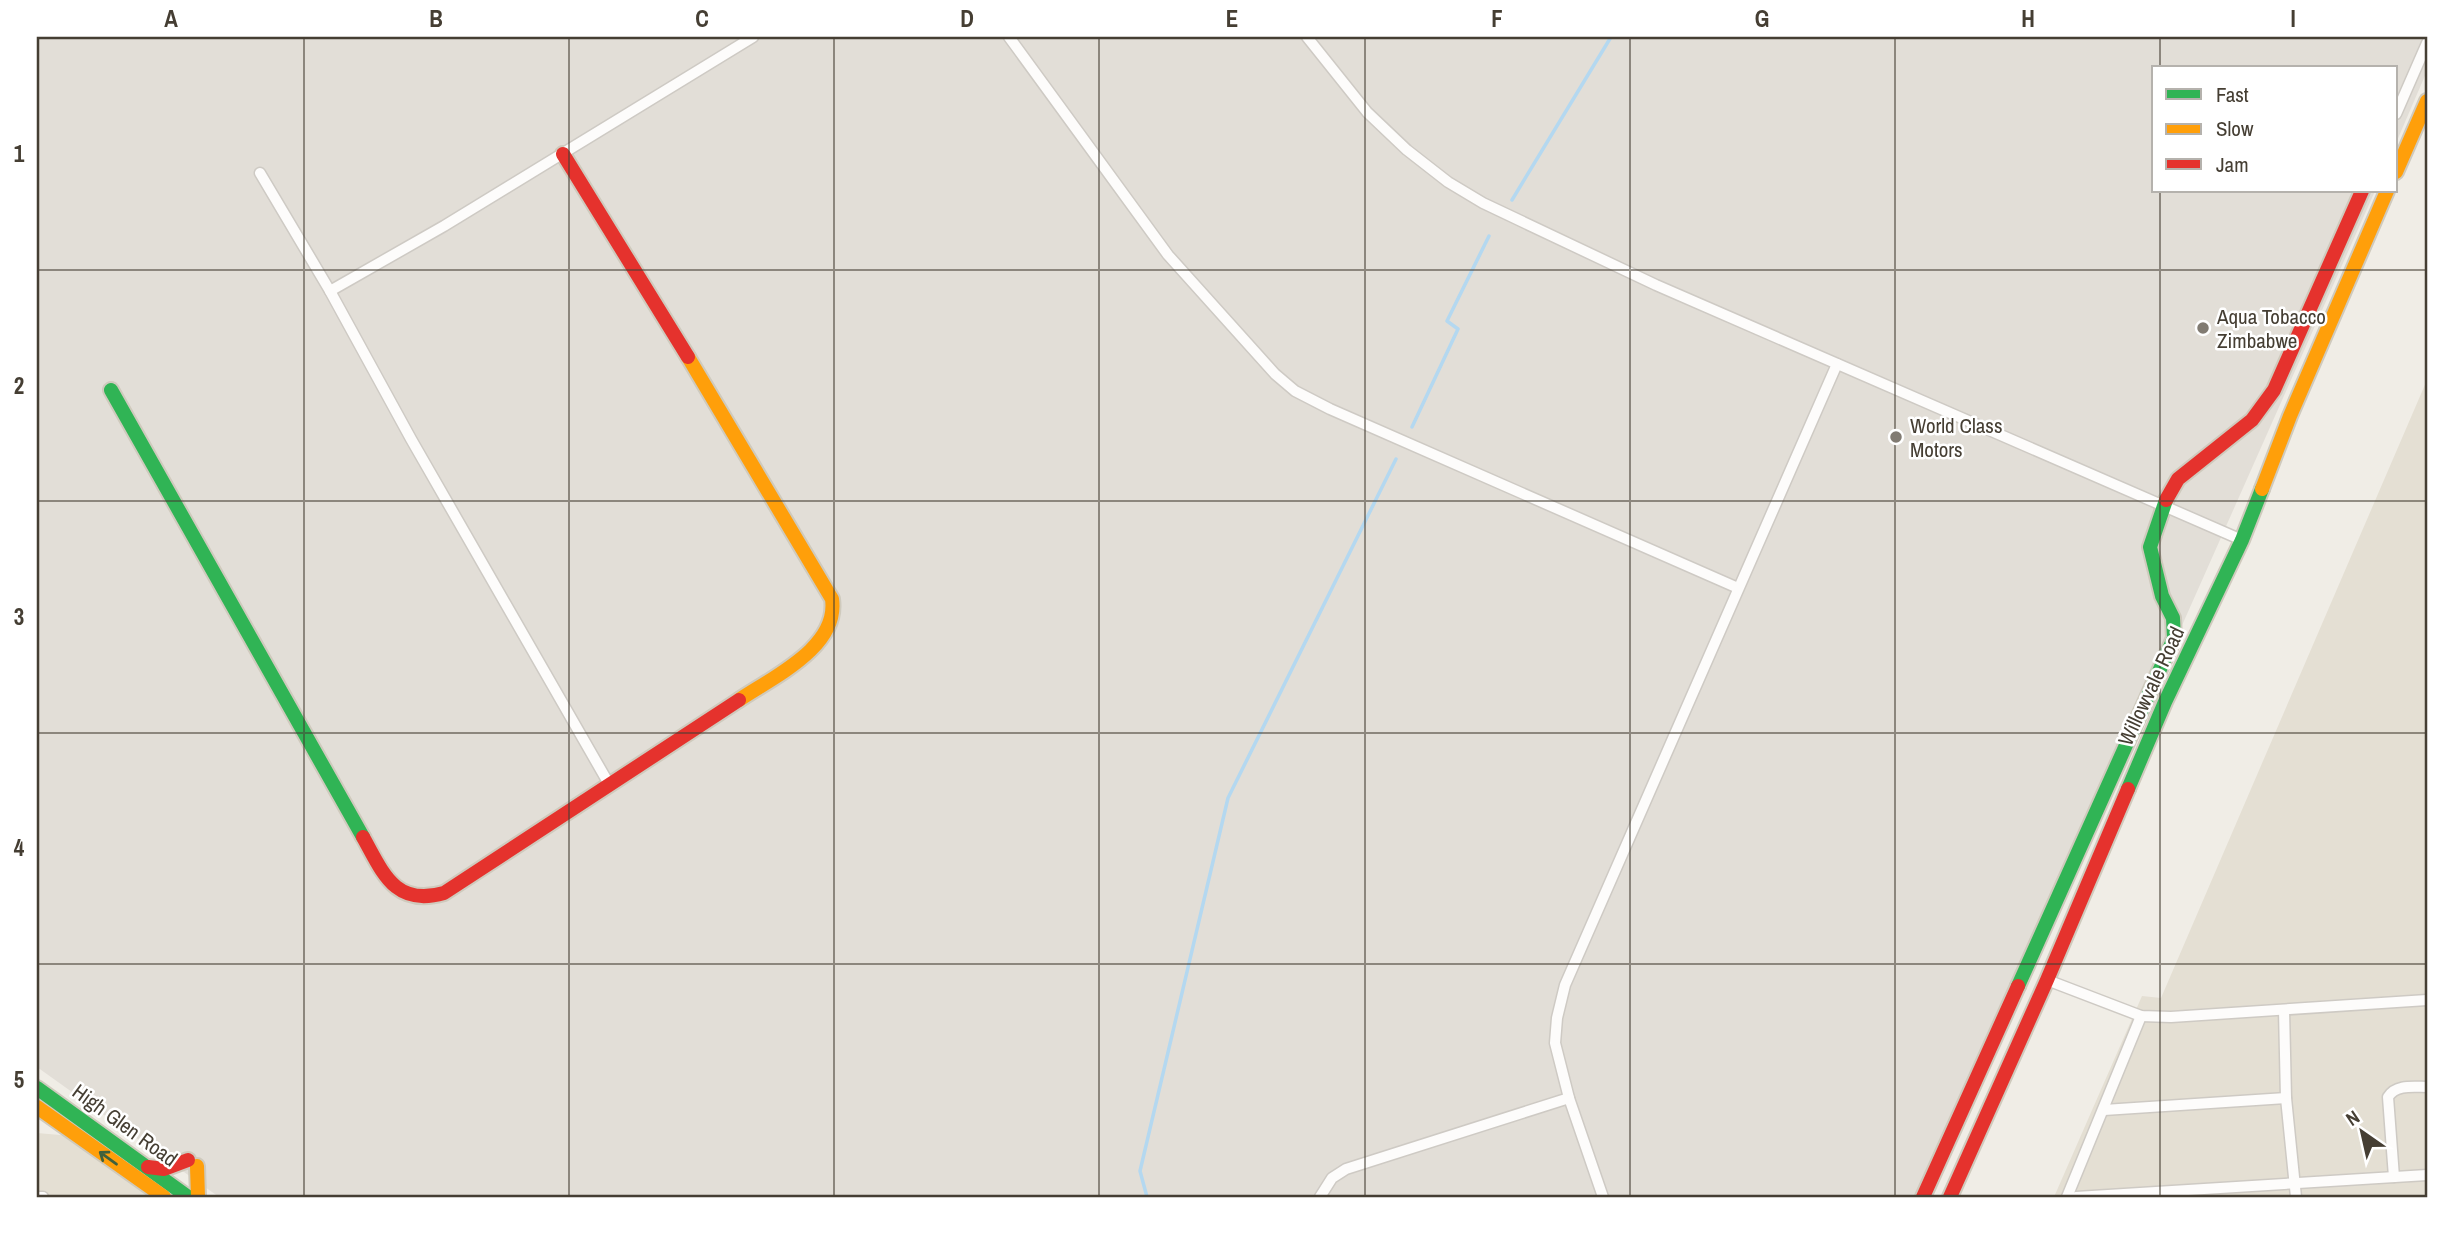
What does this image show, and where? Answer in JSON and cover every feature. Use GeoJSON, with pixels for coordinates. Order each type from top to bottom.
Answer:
{"type":"FeatureCollection","features":[{"type":"Feature","properties":{"kind":"street"},"geometry":{"type":"LineString","coordinates":[[330,291],[563,154],[753,37]]}},
{"type":"Feature","properties":{"kind":"street"},"geometry":{"type":"LineString","coordinates":[[1009,37],[1168,254],[1249,348],[1295,391],[1329,409],[1738,588]]}},
{"type":"Feature","properties":{"kind":"street"},"geometry":{"type":"LineString","coordinates":[[1307,37],[1367,112],[1407,150],[1448,182],[1517,221],[2242,540]]}},
{"type":"Feature","properties":{"kind":"street"},"geometry":{"type":"LineString","coordinates":[[2398,109],[2427,43]]}},
{"type":"Feature","properties":{"kind":"street"},"geometry":{"type":"LineString","coordinates":[[2398,167],[2427,100]]}},
{"type":"Feature","properties":{"kind":"street"},"geometry":{"type":"LineString","coordinates":[[111,390],[381,869],[390,882],[414,898],[429,898],[444,893],[812,650],[824,637],[835,610],[832,599],[691,362],[563,154]]}},
{"type":"Feature","properties":{"kind":"street"},"geometry":{"type":"LineString","coordinates":[[260,173],[330,291],[411,439],[609,784]]}},
{"type":"Feature","properties":{"kind":"street"},"geometry":{"type":"LineString","coordinates":[[1923,1197],[2174,638],[2173,618],[2162,596],[2150,547],[2162,506],[2178,479],[2252,420],[2264,406],[2274,390],[2362,192]]}},
{"type":"Feature","properties":{"kind":"street","name":"Willowvale Road"},"geometry":{"type":"LineString","coordinates":[[1950,1197],[2047,980],[2165,702],[2242,540],[2290,416],[2387,192]]}},
{"type":"Feature","properties":{"kind":"street"},"geometry":{"type":"LineString","coordinates":[[1603,1197],[1569,1098],[1555,1043],[1564,985],[1837,364]]}},
{"type":"Feature","properties":{"kind":"street"},"geometry":{"type":"LineString","coordinates":[[2047,980],[2141,1016],[2171,1017],[2427,1000]]}},
{"type":"Feature","properties":{"kind":"street"},"geometry":{"type":"LineString","coordinates":[[2284,1010],[2286,1098],[2296,1197]]}},
{"type":"Feature","properties":{"kind":"street"},"geometry":{"type":"LineString","coordinates":[[2067,1197],[2141,1016]]}},
{"type":"Feature","properties":{"kind":"street"},"geometry":{"type":"LineString","coordinates":[[2394,1177],[2388,1097],[2400,1088],[2427,1087]]}},
{"type":"Feature","properties":{"kind":"street","name":"High Glen Road"},"geometry":{"type":"LineString","coordinates":[[37,1088],[188,1197]]}},
{"type":"Feature","properties":{"kind":"street"},"geometry":{"type":"LineString","coordinates":[[1320,1197],[1332,1178],[1346,1169],[1569,1098]]}},
{"type":"Feature","properties":{"kind":"street"},"geometry":{"type":"LineString","coordinates":[[2104,1110],[2286,1098]]}},
{"type":"Feature","properties":{"kind":"street","name":"High Glen Road"},"geometry":{"type":"LineString","coordinates":[[37,1107],[164,1197]]}},
{"type":"Feature","properties":{"kind":"street"},"geometry":{"type":"LineString","coordinates":[[148,1167],[172,1167],[192,1163],[198,1197]]}},
{"type":"Feature","properties":{"kind":"street"},"geometry":{"type":"LineString","coordinates":[[2076,1197],[2427,1174]]}},
{"type":"Feature","properties":{"kind":"street"},"geometry":{"type":"LineString","coordinates":[[37,1197],[43,1197]]}},
{"type":"Feature","properties":{"kind":"shaded area"},"geometry":{"type":"Polygon","coordinates":[[[37,37],[2427,37],[2427,71],[2398,138],[2398,66],[2152,66],[2152,192],[2375,192],[1928,1197],[219,1197],[37,1067],[37,37]]]}},
{"type":"Feature","properties":{"kind":"shaded area"},"geometry":{"type":"Polygon","coordinates":[[[2427,380],[2427,1197],[2054,1197],[2142,996],[2161,998],[2427,380]]]}},
{"type":"Feature","properties":{"kind":"shaded area"},"geometry":{"type":"Polygon","coordinates":[[[37,1133],[83,1137],[167,1197],[37,1197],[37,1133]]]}},
{"type":"Feature","properties":{"kind":"waterway"},"geometry":{"type":"LineString","coordinates":[[1512,200],[1611,37]]}},
{"type":"Feature","properties":{"kind":"waterway"},"geometry":{"type":"LineString","coordinates":[[1412,427],[1458,329],[1447,321],[1489,236]]}},
{"type":"Feature","properties":{"kind":"waterway"},"geometry":{"type":"LineString","coordinates":[[1147,1197],[1140,1171],[1228,798],[1396,459]]}},
{"type":"Feature","properties":{"kind":"traffic: fast"},"geometry":{"type":"LineString","coordinates":[[111,390],[363,837]]}},
{"type":"Feature","properties":{"kind":"traffic: fast"},"geometry":{"type":"LineString","coordinates":[[2128,789],[2165,702],[2242,540],[2262,489]]}},
{"type":"Feature","properties":{"kind":"traffic: fast"},"geometry":{"type":"LineString","coordinates":[[2018,986],[2174,638],[2173,618],[2162,596],[2150,547],[2166,500]]}},
{"type":"Feature","properties":{"kind":"traffic: fast"},"geometry":{"type":"LineString","coordinates":[[37,1088],[188,1197]]}},
{"type":"Feature","properties":{"kind":"traffic: slow"},"geometry":{"type":"LineString","coordinates":[[2398,167],[2427,101]]}},
{"type":"Feature","properties":{"kind":"traffic: slow"},"geometry":{"type":"LineString","coordinates":[[2262,489],[2290,416],[2387,192]]}},
{"type":"Feature","properties":{"kind":"traffic: slow"},"geometry":{"type":"LineString","coordinates":[[688,357],[832,599],[831,616],[825,632],[815,646],[785,671],[739,700]]}},
{"type":"Feature","properties":{"kind":"traffic: slow"},"geometry":{"type":"LineString","coordinates":[[37,1107],[164,1197]]}},
{"type":"Feature","properties":{"kind":"traffic: slow"},"geometry":{"type":"LineString","coordinates":[[197,1166],[198,1197]]}},
{"type":"Feature","properties":{"kind":"traffic: jam"},"geometry":{"type":"LineString","coordinates":[[563,154],[688,357]]}},
{"type":"Feature","properties":{"kind":"traffic: jam"},"geometry":{"type":"LineString","coordinates":[[2166,500],[2178,479],[2252,420],[2274,390],[2362,192]]}},
{"type":"Feature","properties":{"kind":"traffic: jam"},"geometry":{"type":"LineString","coordinates":[[363,837],[384,874],[402,891],[427,896],[444,893],[739,700]]}},
{"type":"Feature","properties":{"kind":"traffic: jam"},"geometry":{"type":"LineString","coordinates":[[1950,1197],[2047,980],[2128,789]]}},
{"type":"Feature","properties":{"kind":"traffic: jam"},"geometry":{"type":"LineString","coordinates":[[1923,1197],[2018,986]]}},
{"type":"Feature","properties":{"kind":"traffic: jam"},"geometry":{"type":"LineString","coordinates":[[148,1167],[164,1169],[188,1160]]}},
{"type":"Feature","properties":{"kind":"place","name":"Aqua Tobacco Zimbabwe"},"geometry":{"type":"Point","coordinates":[2203,328]}},
{"type":"Feature","properties":{"kind":"place","name":"World Class Motors"},"geometry":{"type":"Point","coordinates":[1896,437]}}]}
